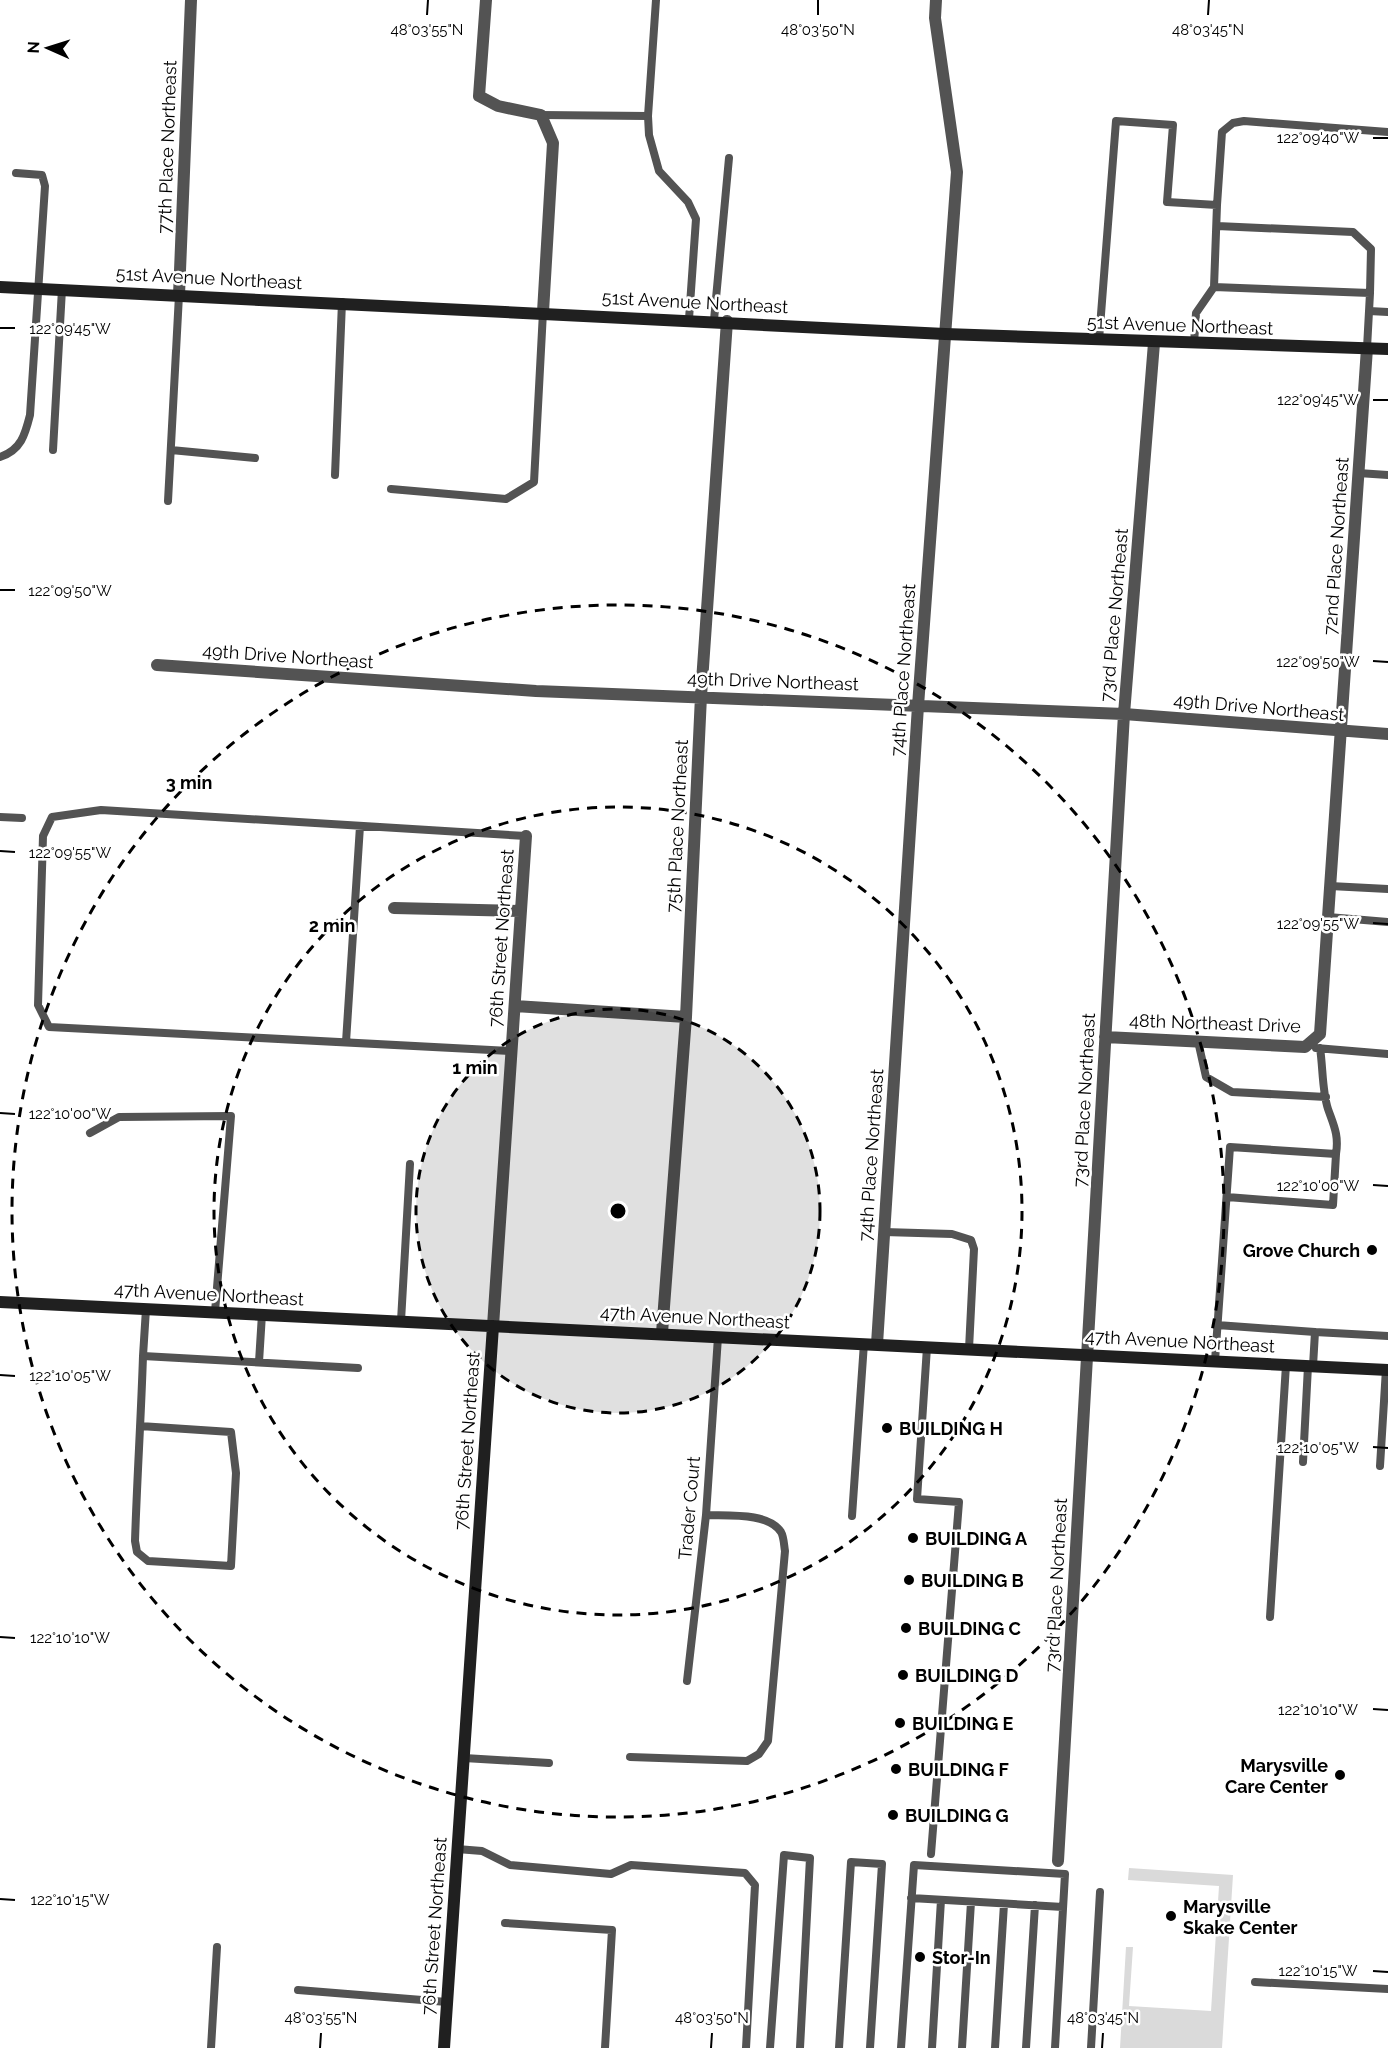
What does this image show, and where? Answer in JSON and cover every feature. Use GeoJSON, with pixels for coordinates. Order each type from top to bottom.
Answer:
{"type":"FeatureCollection","features":[{"type":"Feature","properties":{"kind":"street","name":"77th Place Northeast"},"geometry":{"type":"LineString","coordinates":[[179,295],[191,0]]}},
{"type":"Feature","properties":{"kind":"street"},"geometry":{"type":"LineString","coordinates":[[486,0],[479,96],[498,106],[541,115],[553,143],[543,312]]}},
{"type":"Feature","properties":{"kind":"street","name":"74th Place Northeast"},"geometry":{"type":"LineString","coordinates":[[871,1344],[884,1232],[918,706],[957,172],[935,18],[936,0]]}},
{"type":"Feature","properties":{"kind":"street","name":"51st Avenue Northeast"},"geometry":{"type":"LineString","coordinates":[[0,287],[689,319],[945,334],[1154,343],[1388,349]]}},
{"type":"Feature","properties":{"kind":"street","name":"75th Place Northeast"},"geometry":{"type":"LineString","coordinates":[[662,1333],[686,1017],[701,696],[728,321]]}},
{"type":"Feature","properties":{"kind":"street","name":"73rd Place Northeast"},"geometry":{"type":"LineString","coordinates":[[1058,1861],[1124,714],[1154,343]]}},
{"type":"Feature","properties":{"kind":"street","name":"72nd Place Northeast"},"geometry":{"type":"LineString","coordinates":[[1320,1034],[1367,348]]}},
{"type":"Feature","properties":{"kind":"street","name":"49th Drive Northeast"},"geometry":{"type":"LineString","coordinates":[[157,665],[536,691],[1124,714],[1388,734]]}},
{"type":"Feature","properties":{"kind":"street","name":"76th Street Northeast"},"geometry":{"type":"LineString","coordinates":[[444,2048],[526,837]]}},
{"type":"Feature","properties":{"kind":"street"},"geometry":{"type":"LineString","coordinates":[[394,908],[521,911]]}},
{"type":"Feature","properties":{"kind":"street"},"geometry":{"type":"LineString","coordinates":[[514,1006],[686,1017]]}},
{"type":"Feature","properties":{"kind":"street","name":"48th Northeast Drive"},"geometry":{"type":"LineString","coordinates":[[1105,1037],[1303,1047],[1320,1034]]}},
{"type":"Feature","properties":{"kind":"street","name":"47th Avenue Northeast"},"geometry":{"type":"LineString","coordinates":[[0,1302],[1387,1370]]}},
{"type":"Feature","properties":{"kind":"lane"},"geometry":{"type":"LineString","coordinates":[[656,0],[648,116],[654,159],[659,171],[688,202],[696,219],[689,319]]}},
{"type":"Feature","properties":{"kind":"lane"},"geometry":{"type":"LineString","coordinates":[[541,115],[648,116]]}},
{"type":"Feature","properties":{"kind":"lane"},"geometry":{"type":"LineString","coordinates":[[1099,340],[1116,121],[1173,125],[1167,202],[1218,205]]}},
{"type":"Feature","properties":{"kind":"lane"},"geometry":{"type":"LineString","coordinates":[[1194,344],[1196,313],[1214,286],[1222,132],[1233,123],[1244,121],[1388,132]]}},
{"type":"Feature","properties":{"kind":"lane"},"geometry":{"type":"LineString","coordinates":[[714,321],[729,158]]}},
{"type":"Feature","properties":{"kind":"lane"},"geometry":{"type":"LineString","coordinates":[[0,457],[18,447],[24,437],[30,415],[36,288],[45,186],[42,176],[16,173]]}},
{"type":"Feature","properties":{"kind":"lane"},"geometry":{"type":"LineString","coordinates":[[1217,226],[1353,232],[1371,249],[1367,348]]}},
{"type":"Feature","properties":{"kind":"lane"},"geometry":{"type":"LineString","coordinates":[[1214,286],[1370,293]]}},
{"type":"Feature","properties":{"kind":"lane"},"geometry":{"type":"LineString","coordinates":[[53,450],[62,289]]}},
{"type":"Feature","properties":{"kind":"lane"},"geometry":{"type":"LineString","coordinates":[[168,501],[179,295]]}},
{"type":"Feature","properties":{"kind":"lane"},"geometry":{"type":"LineString","coordinates":[[335,475],[342,302]]}},
{"type":"Feature","properties":{"kind":"lane"},"geometry":{"type":"LineString","coordinates":[[1369,311],[1388,312]]}},
{"type":"Feature","properties":{"kind":"lane"},"geometry":{"type":"LineString","coordinates":[[391,489],[506,499],[534,482],[543,312]]}},
{"type":"Feature","properties":{"kind":"lane"},"geometry":{"type":"LineString","coordinates":[[171,450],[255,458]]}},
{"type":"Feature","properties":{"kind":"lane"},"geometry":{"type":"LineString","coordinates":[[1358,473],[1388,475]]}},
{"type":"Feature","properties":{"kind":"lane"},"geometry":{"type":"LineString","coordinates":[[512,1051],[49,1027],[38,1005],[43,836],[52,818],[101,810],[526,837]]}},
{"type":"Feature","properties":{"kind":"lane"},"geometry":{"type":"LineString","coordinates":[[0,817],[22,818]]}},
{"type":"Feature","properties":{"kind":"lane"},"geometry":{"type":"LineString","coordinates":[[346,1042],[360,826]]}},
{"type":"Feature","properties":{"kind":"lane"},"geometry":{"type":"LineString","coordinates":[[1330,886],[1388,889]]}},
{"type":"Feature","properties":{"kind":"lane"},"geometry":{"type":"LineString","coordinates":[[1328,917],[1388,922]]}},
{"type":"Feature","properties":{"kind":"lane"},"geometry":{"type":"LineString","coordinates":[[1198,1041],[1206,1077],[1227,1090],[1326,1097]]}},
{"type":"Feature","properties":{"kind":"lane"},"geometry":{"type":"LineString","coordinates":[[1303,1047],[1388,1054]]}},
{"type":"Feature","properties":{"kind":"lane"},"geometry":{"type":"LineString","coordinates":[[1227,1197],[1332,1205],[1338,1137],[1326,1097],[1320,1048]]}},
{"type":"Feature","properties":{"kind":"lane"},"geometry":{"type":"LineString","coordinates":[[90,1132],[119,1116],[231,1116],[215,1312]]}},
{"type":"Feature","properties":{"kind":"lane"},"geometry":{"type":"LineString","coordinates":[[1215,1361],[1230,1147],[1336,1154]]}},
{"type":"Feature","properties":{"kind":"lane"},"geometry":{"type":"LineString","coordinates":[[401,1321],[410,1164]]}},
{"type":"Feature","properties":{"kind":"lane"},"geometry":{"type":"LineString","coordinates":[[884,1232],[952,1234],[971,1240],[974,1249],[969,1349]]}},
{"type":"Feature","properties":{"kind":"lane"},"geometry":{"type":"LineString","coordinates":[[140,1426],[231,1432],[236,1473],[231,1566],[148,1562],[137,1552],[135,1541],[143,1356],[146,1309]]}},
{"type":"Feature","properties":{"kind":"lane"},"geometry":{"type":"LineString","coordinates":[[259,1362],[262,1314]]}},
{"type":"Feature","properties":{"kind":"lane"},"geometry":{"type":"LineString","coordinates":[[1217,1325],[1388,1336]]}},
{"type":"Feature","properties":{"kind":"lane"},"geometry":{"type":"LineString","coordinates":[[1303,1462],[1315,1332]]}},
{"type":"Feature","properties":{"kind":"lane","name":"Trader Court"},"geometry":{"type":"LineString","coordinates":[[687,1681],[706,1515],[718,1337]]}},
{"type":"Feature","properties":{"kind":"lane"},"geometry":{"type":"LineString","coordinates":[[852,1516],[871,1344]]}},
{"type":"Feature","properties":{"kind":"lane"},"geometry":{"type":"LineString","coordinates":[[927,1347],[917,1499],[959,1502],[931,1854]]}},
{"type":"Feature","properties":{"kind":"lane"},"geometry":{"type":"LineString","coordinates":[[143,1356],[358,1368]]}},
{"type":"Feature","properties":{"kind":"lane"},"geometry":{"type":"LineString","coordinates":[[1270,1617],[1286,1365]]}},
{"type":"Feature","properties":{"kind":"lane"},"geometry":{"type":"LineString","coordinates":[[1380,1467],[1387,1370]]}},
{"type":"Feature","properties":{"kind":"lane"},"geometry":{"type":"LineString","coordinates":[[630,1757],[747,1761],[759,1754],[768,1741],[785,1551],[781,1533],[769,1522],[745,1517],[706,1515]]}},
{"type":"Feature","properties":{"kind":"lane"},"geometry":{"type":"LineString","coordinates":[[464,1758],[549,1763]]}},
{"type":"Feature","properties":{"kind":"lane"},"geometry":{"type":"LineString","coordinates":[[458,1849],[482,1851],[510,1865],[611,1874],[631,1865],[745,1873],[755,1885],[746,2048]]}},
{"type":"Feature","properties":{"kind":"lane"},"geometry":{"type":"LineString","coordinates":[[770,2048],[784,1855],[810,1858],[800,2048]]}},
{"type":"Feature","properties":{"kind":"lane"},"geometry":{"type":"LineString","coordinates":[[839,2048],[851,1862],[882,1864],[870,2048]]}},
{"type":"Feature","properties":{"kind":"lane"},"geometry":{"type":"LineString","coordinates":[[901,2048],[914,1865],[1065,1874],[1055,2048]]}},
{"type":"Feature","properties":{"kind":"lane"},"geometry":{"type":"LineString","coordinates":[[1091,2048],[1100,1892]]}},
{"type":"Feature","properties":{"kind":"lane"},"geometry":{"type":"LineString","coordinates":[[911,1898],[1063,1907]]}},
{"type":"Feature","properties":{"kind":"lane"},"geometry":{"type":"LineString","coordinates":[[932,2048],[941,1900]]}},
{"type":"Feature","properties":{"kind":"lane"},"geometry":{"type":"LineString","coordinates":[[962,2048],[971,1902]]}},
{"type":"Feature","properties":{"kind":"lane"},"geometry":{"type":"LineString","coordinates":[[995,2048],[1004,1904]]}},
{"type":"Feature","properties":{"kind":"lane"},"geometry":{"type":"LineString","coordinates":[[1026,2048],[1035,1905]]}},
{"type":"Feature","properties":{"kind":"lane"},"geometry":{"type":"LineString","coordinates":[[505,1923],[612,1930],[605,2048]]}},
{"type":"Feature","properties":{"kind":"lane"},"geometry":{"type":"LineString","coordinates":[[211,2048],[217,1947]]}},
{"type":"Feature","properties":{"kind":"lane"},"geometry":{"type":"LineString","coordinates":[[1255,1982],[1388,1989]]}},
{"type":"Feature","properties":{"kind":"lane"},"geometry":{"type":"LineString","coordinates":[[298,1990],[447,2002]]}},
{"type":"Feature","properties":{"kind":"shaded area"},"geometry":{"type":"Polygon","coordinates":[[[1129,1868],[1233,1875],[1222,2048],[1120,2048],[1126,1947],[1133,1947],[1129,2006],[1211,2011],[1219,1886],[1128,1880],[1129,1868]]]}},
{"type":"Feature","properties":{"kind":"place","name":"Grove Church"},"geometry":{"type":"Point","coordinates":[1372,1250]}},
{"type":"Feature","properties":{"kind":"place","name":"BUILDING H"},"geometry":{"type":"Point","coordinates":[887,1428]}},
{"type":"Feature","properties":{"kind":"place","name":"BUILDING A"},"geometry":{"type":"Point","coordinates":[913,1538]}},
{"type":"Feature","properties":{"kind":"place","name":"BUILDING B"},"geometry":{"type":"Point","coordinates":[909,1580]}},
{"type":"Feature","properties":{"kind":"place","name":"BUILDING C"},"geometry":{"type":"Point","coordinates":[906,1628]}},
{"type":"Feature","properties":{"kind":"place","name":"BUILDING D"},"geometry":{"type":"Point","coordinates":[903,1675]}},
{"type":"Feature","properties":{"kind":"place","name":"BUILDING E"},"geometry":{"type":"Point","coordinates":[900,1723]}},
{"type":"Feature","properties":{"kind":"place","name":"BUILDING F"},"geometry":{"type":"Point","coordinates":[896,1769]}},
{"type":"Feature","properties":{"kind":"place","name":"Marysville Care Center"},"geometry":{"type":"Point","coordinates":[1340,1775]}},
{"type":"Feature","properties":{"kind":"place","name":"BUILDING G"},"geometry":{"type":"Point","coordinates":[893,1815]}},
{"type":"Feature","properties":{"kind":"place","name":"Marysville Skake Center"},"geometry":{"type":"Point","coordinates":[1171,1916]}},
{"type":"Feature","properties":{"kind":"place","name":"Stor-In"},"geometry":{"type":"Point","coordinates":[920,1957]}}]}
